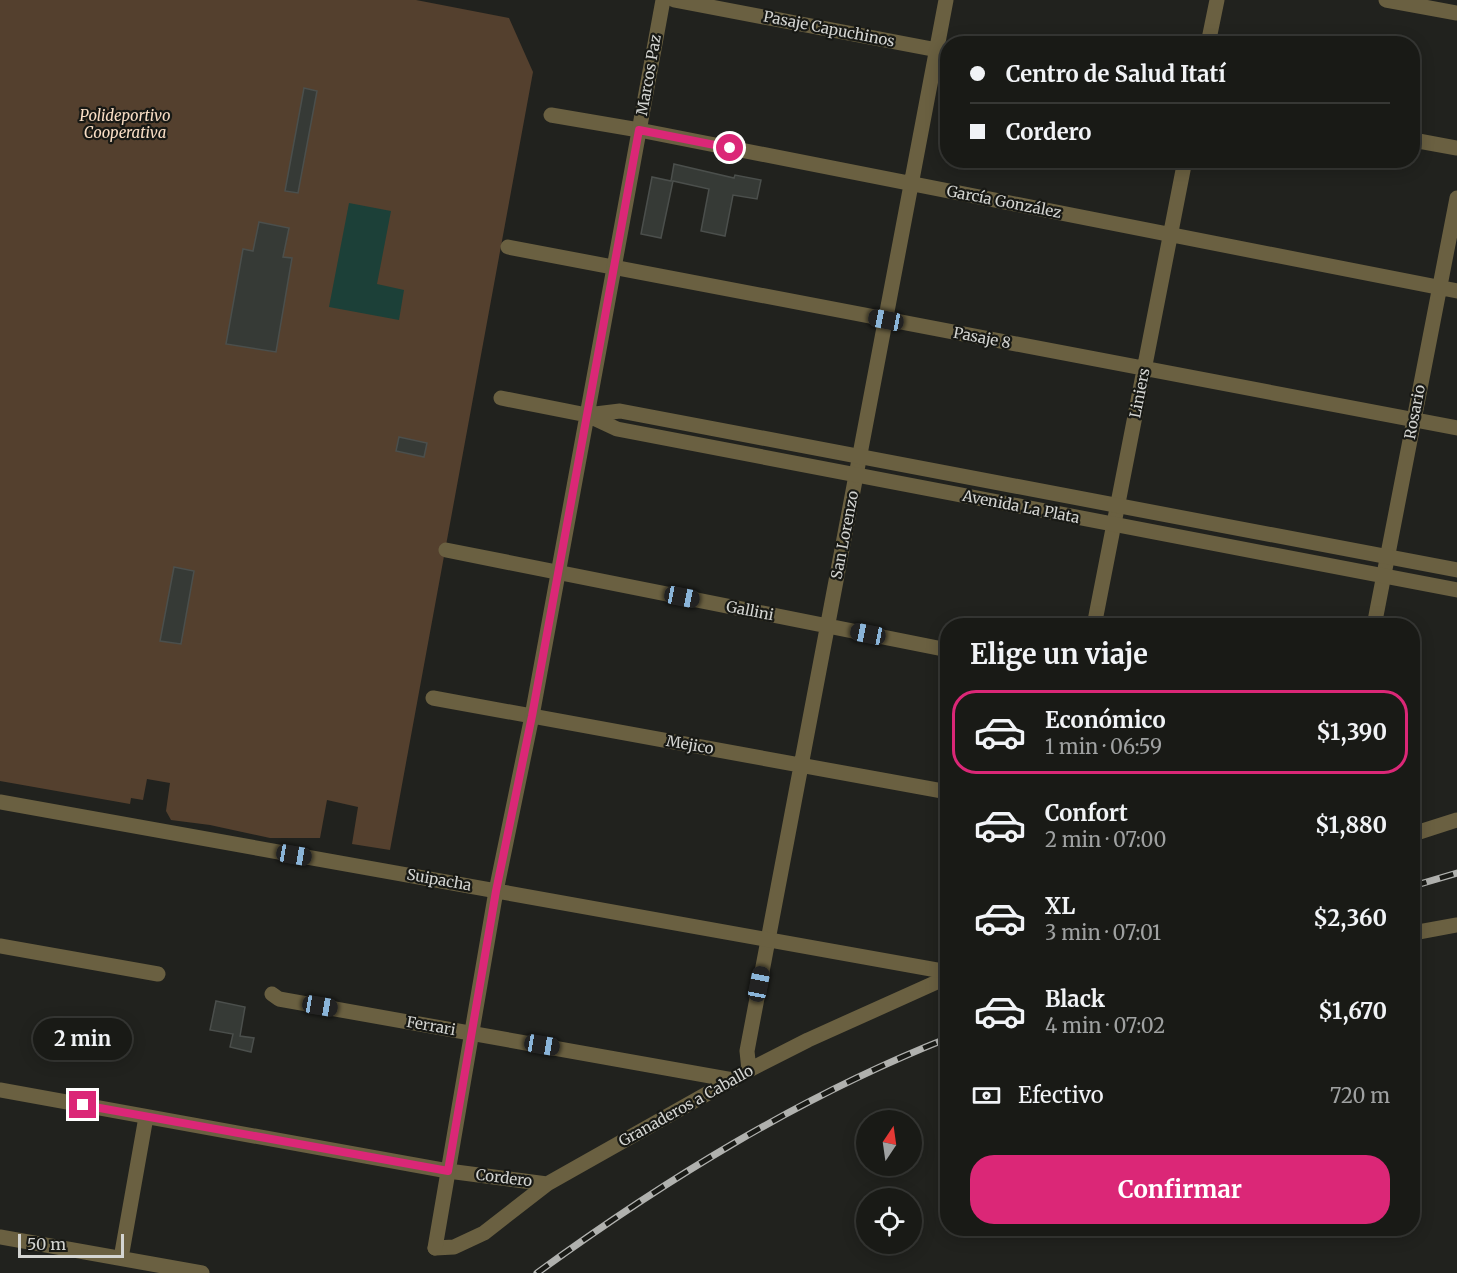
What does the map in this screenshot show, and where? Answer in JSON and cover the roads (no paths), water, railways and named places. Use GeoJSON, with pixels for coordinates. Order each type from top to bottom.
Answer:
{"type":"FeatureCollection","features":[{"type":"Feature","properties":{"kind":"street","name":"Marcos Paz"},"geometry":{"type":"LineString","coordinates":[[435,1248],[496,891],[532,716],[663,0]]}},
{"type":"Feature","properties":{"kind":"street","name":"Pasaje Capuchinos"},"geometry":{"type":"LineString","coordinates":[[674,0],[940,51]]}},
{"type":"Feature","properties":{"kind":"street","name":"San Lorenzo"},"geometry":{"type":"LineString","coordinates":[[943,36],[946,0]]}},
{"type":"Feature","properties":{"kind":"street"},"geometry":{"type":"LineString","coordinates":[[1209,36],[1216,0]]}},
{"type":"Feature","properties":{"kind":"street"},"geometry":{"type":"LineString","coordinates":[[1386,0],[1457,13]]}},
{"type":"Feature","properties":{"kind":"street","name":"San Lorenzo"},"geometry":{"type":"LineString","coordinates":[[749,1070],[747,1051],[827,626],[912,183],[940,60]]}},
{"type":"Feature","properties":{"kind":"street","name":"García González"},"geometry":{"type":"LineString","coordinates":[[551,115],[912,183],[1457,291]]}},
{"type":"Feature","properties":{"kind":"street"},"geometry":{"type":"LineString","coordinates":[[1420,141],[1457,148]]}},
{"type":"Feature","properties":{"kind":"street","name":"Liniers"},"geometry":{"type":"LineString","coordinates":[[1096,618],[1184,168]]}},
{"type":"Feature","properties":{"kind":"street","name":"Rosario"},"geometry":{"type":"LineString","coordinates":[[1375,618],[1457,198]]}},
{"type":"Feature","properties":{"kind":"street","name":"Pasaje 8"},"geometry":{"type":"LineString","coordinates":[[508,247],[1457,428]]}},
{"type":"Feature","properties":{"kind":"street","name":"Avenida La Plata"},"geometry":{"type":"LineString","coordinates":[[501,398],[587,415],[617,429],[1457,590]]}},
{"type":"Feature","properties":{"kind":"street","name":"Avenida La Plata"},"geometry":{"type":"LineString","coordinates":[[587,415],[620,411],[1457,570]]}},
{"type":"Feature","properties":{"kind":"street","name":"Gallini"},"geometry":{"type":"LineString","coordinates":[[446,550],[940,648]]}},
{"type":"Feature","properties":{"kind":"street","name":"Mejico"},"geometry":{"type":"LineString","coordinates":[[433,698],[940,791]]}},
{"type":"Feature","properties":{"kind":"street","name":"Suipacha"},"geometry":{"type":"LineString","coordinates":[[0,802],[940,971]]}},
{"type":"Feature","properties":{"kind":"street"},"geometry":{"type":"LineString","coordinates":[[1420,832],[1457,820]]}},
{"type":"Feature","properties":{"kind":"street"},"geometry":{"type":"LineString","coordinates":[[1420,932],[1457,925]]}},
{"type":"Feature","properties":{"kind":"street"},"geometry":{"type":"LineString","coordinates":[[0,946],[158,974]]}},
{"type":"Feature","properties":{"kind":"street","name":"Granaderos a Caballo"},"geometry":{"type":"LineString","coordinates":[[435,1248],[454,1247],[484,1233],[547,1184],[749,1070],[808,1040],[940,981]]}},
{"type":"Feature","properties":{"kind":"street","name":"Ferrari"},"geometry":{"type":"LineString","coordinates":[[272,994],[279,999],[733,1080]]}},
{"type":"Feature","properties":{"kind":"street","name":"Cordero"},"geometry":{"type":"LineString","coordinates":[[0,1090],[448,1171],[547,1184]]}},
{"type":"Feature","properties":{"kind":"street"},"geometry":{"type":"LineString","coordinates":[[121,1258],[146,1117]]}},
{"type":"Feature","properties":{"kind":"street"},"geometry":{"type":"LineString","coordinates":[[0,1237],[202,1273]]}},
{"type":"Feature","properties":{"kind":"water"},"geometry":{"type":"Polygon","coordinates":[[[349,203],[391,211],[377,284],[404,290],[399,320],[329,307],[349,203]]]}},
{"type":"Feature","properties":{"kind":"railway"},"geometry":{"type":"LineString","coordinates":[[1420,884],[1457,873]]}},
{"type":"Feature","properties":{"kind":"railway"},"geometry":{"type":"LineString","coordinates":[[537,1273],[635,1205],[735,1142],[840,1086],[940,1041]]}},
{"type":"Feature","properties":{"kind":"park label","name":"Polideportivo Cooperativa"},"geometry":{"type":"Point","coordinates":[125,124]}}]}
